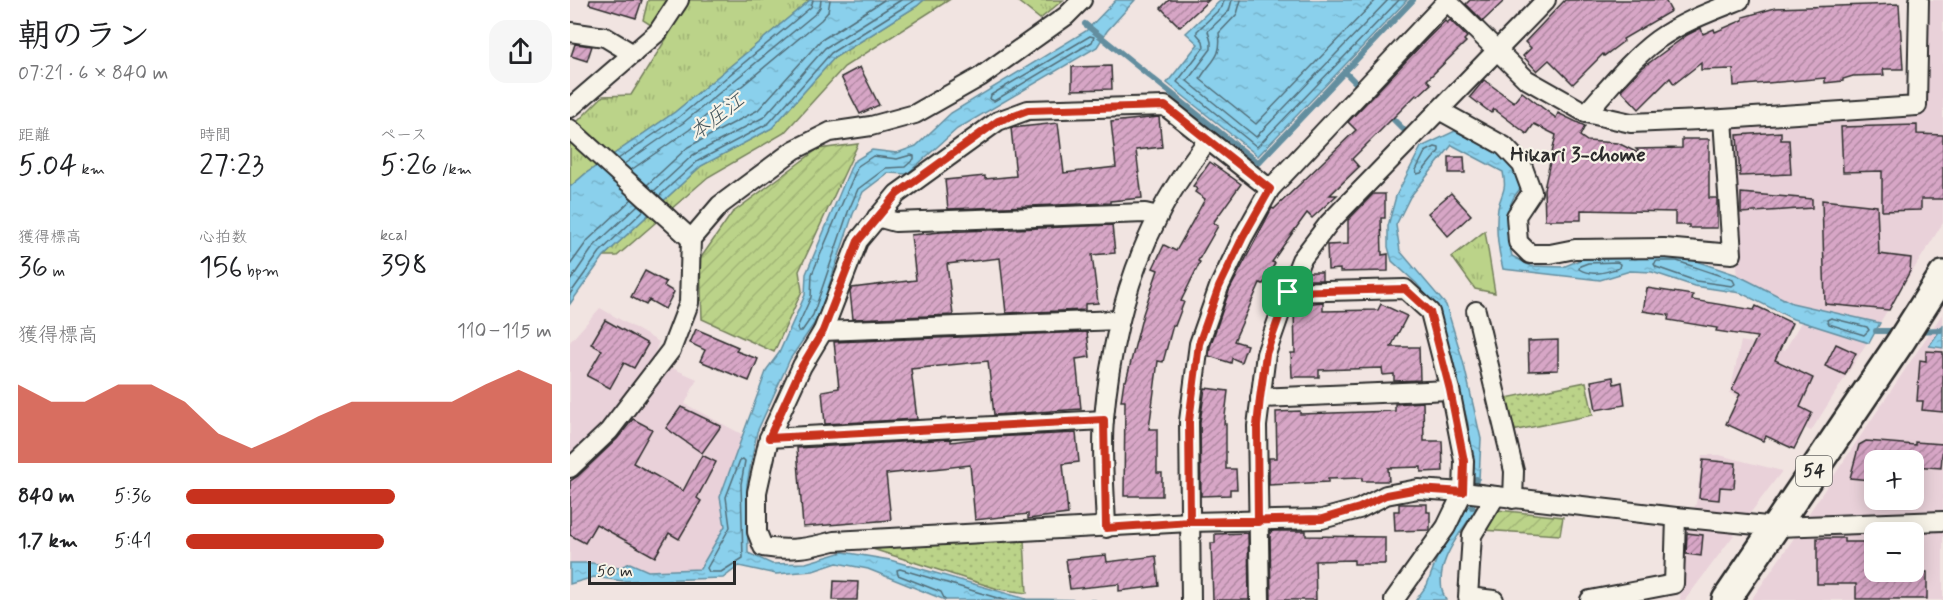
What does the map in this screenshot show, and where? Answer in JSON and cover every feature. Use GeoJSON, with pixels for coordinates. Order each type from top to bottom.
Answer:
{"type":"FeatureCollection","features":[{"type":"Feature","properties":{"kind":"main road","name":"54"},"geometry":{"type":"LineString","coordinates":[[1726,600],[1777,527],[1943,274]]}},
{"type":"Feature","properties":{"kind":"street"},"geometry":{"type":"LineString","coordinates":[[570,108],[658,32],[679,0]]}},
{"type":"Feature","properties":{"kind":"street"},"geometry":{"type":"LineString","coordinates":[[685,233],[794,150],[830,132],[871,126],[915,114],[980,77],[1066,16],[1082,0]]}},
{"type":"Feature","properties":{"kind":"street"},"geometry":{"type":"LineString","coordinates":[[1191,600],[1189,421],[1199,344],[1219,287],[1270,189],[1447,0],[1526,79],[1586,114],[1631,123],[1917,106],[1919,0]]}},
{"type":"Feature","properties":{"kind":"street"},"geometry":{"type":"LineString","coordinates":[[1260,600],[1257,426],[1260,398],[1266,354],[1301,260],[1329,223],[1546,0]]}},
{"type":"Feature","properties":{"kind":"street"},"geometry":{"type":"LineString","coordinates":[[1586,114],[1622,73],[1656,40],[1694,18],[1740,0]]}},
{"type":"Feature","properties":{"kind":"street"},"geometry":{"type":"LineString","coordinates":[[570,32],[605,37],[633,54]]}},
{"type":"Feature","properties":{"kind":"street"},"geometry":{"type":"LineString","coordinates":[[1270,189],[1165,106],[1028,110],[998,121],[897,194],[858,241],[823,331],[802,366],[769,438],[757,492],[757,532],[763,547],[780,550],[803,549],[834,541],[1190,522],[1322,519],[1359,508],[1386,495],[1418,489],[1777,527],[1943,521]]}},
{"type":"Feature","properties":{"kind":"street"},"geometry":{"type":"LineString","coordinates":[[1439,110],[1504,146],[1522,165],[1532,192],[1516,216],[1518,242],[1530,254],[1550,254],[1575,249],[1664,248],[1732,254],[1723,119]]}},
{"type":"Feature","properties":{"kind":"street"},"geometry":{"type":"LineString","coordinates":[[570,468],[609,431],[670,350],[688,303],[685,233],[571,131]]}},
{"type":"Feature","properties":{"kind":"street"},"geometry":{"type":"LineString","coordinates":[[1106,528],[1104,420],[1120,320],[1136,265],[1158,216],[1207,141]]}},
{"type":"Feature","properties":{"kind":"street"},"geometry":{"type":"LineString","coordinates":[[877,217],[895,222],[1145,213],[1158,216]]}},
{"type":"Feature","properties":{"kind":"street"},"geometry":{"type":"LineString","coordinates":[[1288,292],[1405,289],[1430,312],[1450,390],[1464,461],[1485,495],[1472,535],[1468,597],[1494,600]]}},
{"type":"Feature","properties":{"kind":"street"},"geometry":{"type":"LineString","coordinates":[[1394,600],[1446,527],[1514,471],[1476,311]]}},
{"type":"Feature","properties":{"kind":"street"},"geometry":{"type":"LineString","coordinates":[[823,331],[1120,320]]}},
{"type":"Feature","properties":{"kind":"street"},"geometry":{"type":"LineString","coordinates":[[1260,398],[1450,390]]}},
{"type":"Feature","properties":{"kind":"street"},"geometry":{"type":"LineString","coordinates":[[769,438],[1104,420]]}},
{"type":"Feature","properties":{"kind":"street"},"geometry":{"type":"LineString","coordinates":[[1590,600],[1674,584],[1676,517]]}},
{"type":"Feature","properties":{"kind":"shaded area"},"geometry":{"type":"Polygon","coordinates":[[[1927,0],[1943,0],[1943,223],[1811,431],[1730,393],[1741,341],[1785,350],[1805,315],[1738,284],[1730,126],[1924,113],[1927,0]]]}},
{"type":"Feature","properties":{"kind":"shaded area"},"geometry":{"type":"Polygon","coordinates":[[[600,308],[659,342],[652,359],[697,379],[685,404],[749,438],[730,560],[705,573],[570,572],[570,342],[600,308]]]}},
{"type":"Feature","properties":{"kind":"shaded area"},"geometry":{"type":"Polygon","coordinates":[[[1943,313],[1943,512],[1805,519],[1943,313]]]}},
{"type":"Feature","properties":{"kind":"shaded area"},"geometry":{"type":"Polygon","coordinates":[[[1702,455],[1719,455],[1782,471],[1685,600],[1680,600],[1684,528],[1696,504],[1702,455]]]}},
{"type":"Feature","properties":{"kind":"shaded area"},"geometry":{"type":"Polygon","coordinates":[[[1943,527],[1943,600],[1751,600],[1796,535],[1864,531],[1864,582],[1924,582],[1924,528],[1943,527]]]}},
{"type":"Feature","properties":{"kind":"green space"},"geometry":{"type":"Polygon","coordinates":[[[648,0],[810,0],[675,112],[585,174],[570,187],[570,129],[603,96],[631,95],[668,36],[643,20],[648,0]]]}},
{"type":"Feature","properties":{"kind":"green space"},"geometry":{"type":"Polygon","coordinates":[[[924,0],[949,0],[844,67],[784,133],[708,177],[617,256],[604,256],[701,166],[772,128],[834,58],[924,0]]]}},
{"type":"Feature","properties":{"kind":"green space"},"geometry":{"type":"Polygon","coordinates":[[[1016,0],[1063,0],[1040,19],[1016,0]]]}},
{"type":"Feature","properties":{"kind":"green space"},"geometry":{"type":"Polygon","coordinates":[[[858,144],[799,271],[802,291],[774,352],[702,319],[700,259],[732,213],[818,149],[858,144]]]}},
{"type":"Feature","properties":{"kind":"green space"},"geometry":{"type":"Polygon","coordinates":[[[1485,231],[1495,293],[1475,289],[1452,257],[1485,231]]]}},
{"type":"Feature","properties":{"kind":"green space"},"geometry":{"type":"Polygon","coordinates":[[[1586,382],[1593,415],[1512,431],[1506,398],[1586,382]]]}},
{"type":"Feature","properties":{"kind":"green space"},"geometry":{"type":"Polygon","coordinates":[[[1498,510],[1563,517],[1560,535],[1482,530],[1498,510]]]}},
{"type":"Feature","properties":{"kind":"green space"},"geometry":{"type":"Polygon","coordinates":[[[1024,540],[1027,593],[998,589],[860,545],[1024,540]]]}},
{"type":"Feature","properties":{"kind":"water","name":"本庄江"},"geometry":{"type":"Polygon","coordinates":[[[810,0],[924,0],[834,58],[772,128],[701,166],[604,256],[570,304],[570,187],[585,174],[675,112],[810,0]]]}},
{"type":"Feature","properties":{"kind":"water"},"geometry":{"type":"Polygon","coordinates":[[[1116,0],[1135,0],[1107,31],[1097,47],[957,129],[907,174],[888,173],[863,192],[853,214],[818,318],[790,359],[757,432],[747,484],[748,553],[772,564],[806,563],[843,552],[890,560],[1026,599],[1096,600],[945,600],[868,569],[837,563],[813,571],[776,574],[739,566],[723,578],[623,581],[594,577],[570,584],[570,563],[592,563],[618,568],[630,563],[648,571],[700,569],[725,526],[720,497],[767,369],[779,353],[805,295],[806,274],[853,162],[872,150],[897,153],[916,146],[951,113],[1086,31],[1116,0]]]}},
{"type":"Feature","properties":{"kind":"water"},"geometry":{"type":"Polygon","coordinates":[[[1221,0],[1407,0],[1258,156],[1167,83],[1198,44],[1186,33],[1221,0]]]}},
{"type":"Feature","properties":{"kind":"water"},"geometry":{"type":"Polygon","coordinates":[[[1455,131],[1499,153],[1515,169],[1521,188],[1511,203],[1508,239],[1512,256],[1531,266],[1563,267],[1587,257],[1678,255],[1737,275],[1792,303],[1880,323],[1869,343],[1793,319],[1741,293],[1694,286],[1652,272],[1630,271],[1600,280],[1503,269],[1498,246],[1497,224],[1498,208],[1504,187],[1503,172],[1452,145],[1410,197],[1396,225],[1400,251],[1446,305],[1463,361],[1481,439],[1479,479],[1473,480],[1468,424],[1439,310],[1416,283],[1392,261],[1388,247],[1388,226],[1396,196],[1421,147],[1455,131]]]}},
{"type":"Feature","properties":{"kind":"water"},"geometry":{"type":"Polygon","coordinates":[[[1943,326],[1943,348],[1929,346],[1943,326]]]}},
{"type":"Feature","properties":{"kind":"water"},"geometry":{"type":"Polygon","coordinates":[[[1468,506],[1477,508],[1455,540],[1441,576],[1446,600],[1416,600],[1427,585],[1437,558],[1468,506]]]}},
{"type":"Feature","properties":{"kind":"building"},"geometry":{"type":"Polygon","coordinates":[[[590,0],[642,0],[636,18],[589,4],[590,0]]]}},
{"type":"Feature","properties":{"kind":"building"},"geometry":{"type":"Polygon","coordinates":[[[1169,0],[1209,0],[1180,27],[1161,8],[1169,0]]]}},
{"type":"Feature","properties":{"kind":"building"},"geometry":{"type":"Polygon","coordinates":[[[1470,0],[1505,0],[1483,21],[1466,4],[1470,0]]]}},
{"type":"Feature","properties":{"kind":"building"},"geometry":{"type":"Polygon","coordinates":[[[1565,0],[1665,0],[1671,11],[1623,39],[1624,41],[1604,56],[1603,54],[1573,84],[1549,60],[1537,71],[1523,56],[1531,48],[1525,42],[1565,0]]]}},
{"type":"Feature","properties":{"kind":"building"},"geometry":{"type":"Polygon","coordinates":[[[1899,4],[1903,69],[1883,69],[1884,75],[1853,76],[1843,81],[1825,83],[1825,78],[1734,86],[1733,69],[1701,70],[1701,63],[1674,84],[1670,78],[1639,109],[1621,90],[1642,68],[1687,35],[1701,28],[1703,34],[1714,29],[1715,32],[1743,20],[1743,17],[1775,8],[1899,4]]]}},
{"type":"Feature","properties":{"kind":"building"},"geometry":{"type":"Polygon","coordinates":[[[1450,20],[1467,37],[1464,40],[1466,42],[1427,80],[1431,84],[1418,96],[1417,94],[1352,159],[1359,167],[1330,195],[1337,195],[1312,218],[1307,213],[1272,262],[1275,263],[1263,284],[1260,283],[1234,341],[1247,345],[1241,362],[1232,358],[1231,363],[1209,356],[1229,291],[1272,208],[1274,209],[1356,130],[1348,122],[1445,21],[1447,23],[1450,20]]]}},
{"type":"Feature","properties":{"kind":"building"},"geometry":{"type":"Polygon","coordinates":[[[575,44],[592,46],[587,61],[571,56],[575,44]]]}},
{"type":"Feature","properties":{"kind":"building"},"geometry":{"type":"Polygon","coordinates":[[[1111,66],[1112,89],[1072,90],[1072,67],[1111,66]]]}},
{"type":"Feature","properties":{"kind":"building"},"geometry":{"type":"Polygon","coordinates":[[[860,67],[879,105],[860,114],[841,77],[860,67]]]}},
{"type":"Feature","properties":{"kind":"building"},"geometry":{"type":"Polygon","coordinates":[[[1484,80],[1514,102],[1522,92],[1556,118],[1558,113],[1585,126],[1580,136],[1587,141],[1618,143],[1642,155],[1636,149],[1682,148],[1682,139],[1709,139],[1709,198],[1717,198],[1717,228],[1689,228],[1689,225],[1675,225],[1675,212],[1581,210],[1581,220],[1545,220],[1544,189],[1556,135],[1534,124],[1527,134],[1494,109],[1491,113],[1470,97],[1484,80]]]}},
{"type":"Feature","properties":{"kind":"building"},"geometry":{"type":"Polygon","coordinates":[[[1159,117],[1162,147],[1136,150],[1142,198],[1110,201],[1110,203],[948,209],[945,180],[1016,176],[1011,128],[1058,123],[1064,173],[1116,167],[1111,122],[1159,117]]]}},
{"type":"Feature","properties":{"kind":"building"},"geometry":{"type":"Polygon","coordinates":[[[1917,125],[1917,134],[1943,135],[1943,199],[1921,199],[1921,210],[1882,211],[1882,171],[1843,172],[1841,127],[1917,125]]]}},
{"type":"Feature","properties":{"kind":"building"},"geometry":{"type":"Polygon","coordinates":[[[1781,132],[1781,140],[1789,140],[1791,174],[1740,176],[1737,135],[1781,132]]]}},
{"type":"Feature","properties":{"kind":"building"},"geometry":{"type":"Polygon","coordinates":[[[1449,157],[1464,157],[1465,173],[1449,173],[1449,157]]]}},
{"type":"Feature","properties":{"kind":"building"},"geometry":{"type":"Polygon","coordinates":[[[1210,162],[1241,184],[1213,223],[1218,226],[1198,261],[1200,262],[1181,301],[1184,302],[1175,326],[1173,325],[1163,362],[1158,361],[1149,429],[1157,429],[1157,473],[1162,473],[1162,496],[1124,496],[1125,401],[1121,401],[1124,381],[1126,381],[1143,314],[1158,270],[1153,268],[1164,245],[1176,251],[1205,199],[1195,192],[1197,189],[1193,186],[1210,162]]]}},
{"type":"Feature","properties":{"kind":"building"},"geometry":{"type":"Polygon","coordinates":[[[1451,193],[1471,215],[1448,236],[1428,213],[1451,193]]]}},
{"type":"Feature","properties":{"kind":"building"},"geometry":{"type":"Polygon","coordinates":[[[1741,193],[1812,199],[1812,208],[1741,213],[1741,193]]]}},
{"type":"Feature","properties":{"kind":"building"},"geometry":{"type":"Polygon","coordinates":[[[1373,194],[1385,194],[1385,218],[1381,218],[1382,255],[1388,254],[1388,271],[1328,270],[1327,245],[1348,244],[1348,220],[1373,194]]]}},
{"type":"Feature","properties":{"kind":"building"},"geometry":{"type":"Polygon","coordinates":[[[1822,200],[1877,206],[1879,254],[1911,258],[1910,271],[1889,310],[1825,304],[1822,200]]]}},
{"type":"Feature","properties":{"kind":"building"},"geometry":{"type":"Polygon","coordinates":[[[1112,225],[1115,253],[1092,255],[1098,303],[1085,304],[1085,310],[1006,313],[1000,258],[947,264],[953,315],[853,319],[850,292],[852,288],[916,280],[911,235],[1112,225]]]}},
{"type":"Feature","properties":{"kind":"building"},"geometry":{"type":"Polygon","coordinates":[[[645,271],[666,282],[664,286],[674,292],[665,309],[649,300],[646,305],[631,297],[645,271]]]}},
{"type":"Feature","properties":{"kind":"building"},"geometry":{"type":"Polygon","coordinates":[[[1308,272],[1322,272],[1322,280],[1308,280],[1308,272]]]}},
{"type":"Feature","properties":{"kind":"building"},"geometry":{"type":"Polygon","coordinates":[[[1647,288],[1693,295],[1692,300],[1754,310],[1756,306],[1792,323],[1775,360],[1813,378],[1800,407],[1812,413],[1794,449],[1766,436],[1763,441],[1726,424],[1740,394],[1732,390],[1757,337],[1716,331],[1717,328],[1668,320],[1669,315],[1643,311],[1647,288]]]}},
{"type":"Feature","properties":{"kind":"building"},"geometry":{"type":"Polygon","coordinates":[[[1323,302],[1323,311],[1378,310],[1381,304],[1407,316],[1391,347],[1419,347],[1420,380],[1394,381],[1394,374],[1383,375],[1382,368],[1319,370],[1319,377],[1292,377],[1291,353],[1295,353],[1295,305],[1323,302]]]}},
{"type":"Feature","properties":{"kind":"building"},"geometry":{"type":"Polygon","coordinates":[[[605,320],[648,344],[634,368],[624,363],[610,388],[587,376],[602,350],[591,344],[605,320]]]}},
{"type":"Feature","properties":{"kind":"building"},"geometry":{"type":"Polygon","coordinates":[[[696,329],[738,347],[736,351],[758,359],[749,381],[700,361],[705,350],[690,343],[696,329]]]}},
{"type":"Feature","properties":{"kind":"building"},"geometry":{"type":"Polygon","coordinates":[[[1087,332],[1090,357],[1076,359],[1081,409],[994,415],[988,361],[911,369],[917,419],[825,424],[822,391],[839,388],[834,342],[1087,332]]]}},
{"type":"Feature","properties":{"kind":"building"},"geometry":{"type":"Polygon","coordinates":[[[1558,340],[1558,370],[1529,371],[1528,341],[1558,340]]]}},
{"type":"Feature","properties":{"kind":"building"},"geometry":{"type":"Polygon","coordinates":[[[1836,344],[1856,353],[1845,375],[1825,366],[1836,344]]]}},
{"type":"Feature","properties":{"kind":"building"},"geometry":{"type":"Polygon","coordinates":[[[1926,351],[1943,352],[1943,412],[1922,410],[1923,401],[1917,401],[1920,360],[1926,361],[1926,351]]]}},
{"type":"Feature","properties":{"kind":"building"},"geometry":{"type":"Polygon","coordinates":[[[1613,377],[1614,384],[1622,382],[1625,405],[1596,410],[1591,381],[1613,377]]]}},
{"type":"Feature","properties":{"kind":"building"},"geometry":{"type":"Polygon","coordinates":[[[1205,388],[1228,391],[1224,424],[1226,424],[1226,469],[1236,469],[1237,489],[1230,489],[1230,495],[1201,496],[1200,422],[1205,388]]]}},
{"type":"Feature","properties":{"kind":"building"},"geometry":{"type":"Polygon","coordinates":[[[1423,402],[1424,441],[1442,441],[1443,471],[1421,472],[1421,467],[1388,468],[1389,481],[1362,481],[1362,478],[1328,479],[1328,482],[1269,485],[1269,458],[1277,458],[1276,412],[1300,411],[1300,414],[1395,411],[1395,404],[1423,402]]]}},
{"type":"Feature","properties":{"kind":"building"},"geometry":{"type":"Polygon","coordinates":[[[681,407],[721,426],[702,453],[666,428],[681,407]]]}},
{"type":"Feature","properties":{"kind":"building"},"geometry":{"type":"Polygon","coordinates":[[[633,419],[652,429],[633,463],[683,491],[702,455],[716,462],[697,498],[701,501],[679,539],[669,533],[655,557],[596,524],[585,543],[570,535],[570,481],[617,439],[633,419]]]}},
{"type":"Feature","properties":{"kind":"building"},"geometry":{"type":"Polygon","coordinates":[[[1076,433],[1079,462],[1063,464],[1068,514],[1028,519],[1028,514],[975,520],[970,465],[886,474],[891,520],[803,527],[797,448],[951,439],[951,442],[991,437],[1076,433]]]}},
{"type":"Feature","properties":{"kind":"building"},"geometry":{"type":"Polygon","coordinates":[[[1866,441],[1915,445],[1915,442],[1943,444],[1941,468],[1924,467],[1924,450],[1864,450],[1864,479],[1850,478],[1859,445],[1866,441]]]}},
{"type":"Feature","properties":{"kind":"building"},"geometry":{"type":"Polygon","coordinates":[[[1703,460],[1736,463],[1734,488],[1720,487],[1719,500],[1699,498],[1703,460]]]}},
{"type":"Feature","properties":{"kind":"building"},"geometry":{"type":"Polygon","coordinates":[[[1399,504],[1427,504],[1427,512],[1430,512],[1430,530],[1395,531],[1394,511],[1399,511],[1399,504]]]}},
{"type":"Feature","properties":{"kind":"building"},"geometry":{"type":"Polygon","coordinates":[[[1306,531],[1306,536],[1385,537],[1385,564],[1354,564],[1354,560],[1315,561],[1316,600],[1271,600],[1270,532],[1306,531]]]}},
{"type":"Feature","properties":{"kind":"building"},"geometry":{"type":"Polygon","coordinates":[[[1248,533],[1249,600],[1213,600],[1211,543],[1215,543],[1215,534],[1248,533]]]}},
{"type":"Feature","properties":{"kind":"building"},"geometry":{"type":"Polygon","coordinates":[[[1687,533],[1703,535],[1701,556],[1686,554],[1687,533]]]}},
{"type":"Feature","properties":{"kind":"building"},"geometry":{"type":"Polygon","coordinates":[[[1817,538],[1844,538],[1844,542],[1864,542],[1864,582],[1924,582],[1924,572],[1927,572],[1927,599],[1856,599],[1856,584],[1817,584],[1817,538]]]}},
{"type":"Feature","properties":{"kind":"building"},"geometry":{"type":"Polygon","coordinates":[[[1106,555],[1107,562],[1156,556],[1159,586],[1119,591],[1119,584],[1070,589],[1066,559],[1106,555]]]}},
{"type":"Feature","properties":{"kind":"building"},"geometry":{"type":"Polygon","coordinates":[[[834,581],[858,582],[857,600],[833,600],[834,581]]]}},
{"type":"Feature","properties":{"kind":"waterway"},"geometry":{"type":"LineString","coordinates":[[1085,24],[1258,163],[1413,0]]}},
{"type":"Feature","properties":{"kind":"waterway"},"geometry":{"type":"LineString","coordinates":[[1345,72],[1356,83]]}},
{"type":"Feature","properties":{"kind":"waterway"},"geometry":{"type":"LineString","coordinates":[[1387,113],[1403,129]]}},
{"type":"Feature","properties":{"kind":"waterway"},"geometry":{"type":"LineString","coordinates":[[1915,331],[1940,330]]}},
{"type":"Feature","properties":{"kind":"waterway"},"geometry":{"type":"LineString","coordinates":[[1876,331],[1899,331]]}},
{"type":"Feature","properties":{"kind":"waterway"},"geometry":{"type":"LineString","coordinates":[[1472,507],[1476,479]]}},
{"type":"Feature","properties":{"kind":"district","name":"Hikari 3-chome"},"geometry":{"type":"Point","coordinates":[1578,155]}},
{"type":"Feature","properties":{"kind":"route"},"geometry":{"type":"LineString","coordinates":[[1288,292],[1266,354],[1260,398],[1257,426],[1258,522],[1190,522],[1189,421],[1199,344],[1219,287],[1270,189],[1165,106],[1028,110],[998,121],[897,194],[858,241],[823,331],[802,366],[769,438],[1104,420],[1106,528],[1190,522],[1258,522],[1322,519],[1359,508],[1386,495],[1418,489],[1463,492],[1464,461],[1450,390],[1430,312],[1405,289],[1288,292]]}}]}
